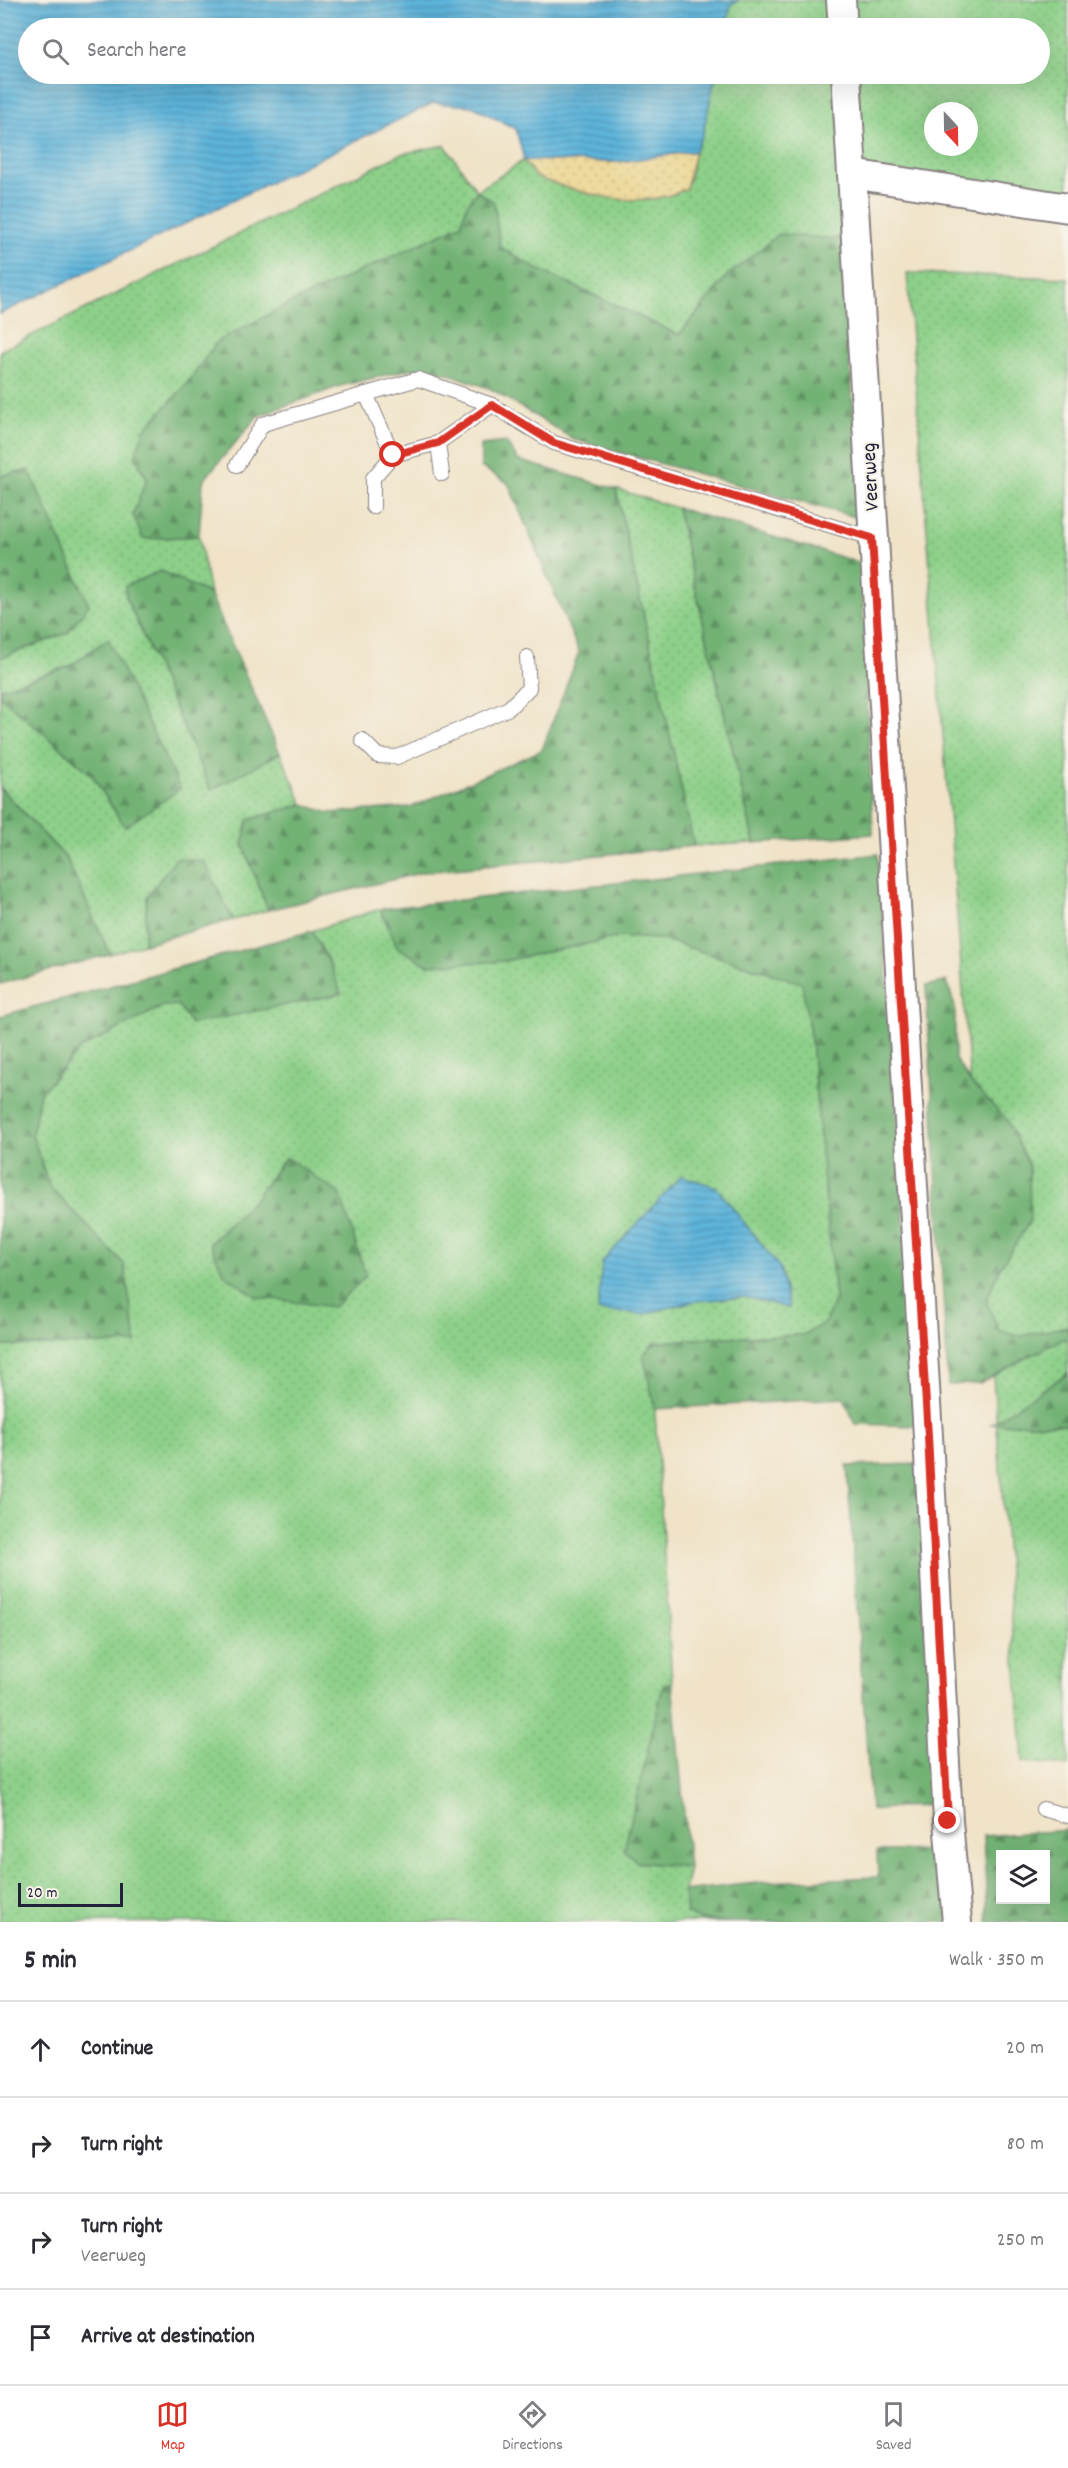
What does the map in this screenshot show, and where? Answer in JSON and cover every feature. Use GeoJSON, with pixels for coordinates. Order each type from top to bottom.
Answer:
{"type":"FeatureCollection","features":[{"type":"Feature","properties":{"kind":"street"},"geometry":{"type":"LineString","coordinates":[[841,0],[842,18]]}},
{"type":"Feature","properties":{"kind":"street","name":"Veerweg"},"geometry":{"type":"LineString","coordinates":[[847,84],[872,538],[928,1436],[948,1821],[957,1922]]}},
{"type":"Feature","properties":{"kind":"street"},"geometry":{"type":"LineString","coordinates":[[852,174],[1068,208]]}},
{"type":"Feature","properties":{"kind":"lane"},"geometry":{"type":"LineString","coordinates":[[237,465],[263,424],[418,380],[492,405],[554,443],[872,538]]}},
{"type":"Feature","properties":{"kind":"lane"},"geometry":{"type":"LineString","coordinates":[[366,394],[393,455]]}},
{"type":"Feature","properties":{"kind":"lane"},"geometry":{"type":"LineString","coordinates":[[373,507],[373,478],[393,455],[438,443],[492,405]]}},
{"type":"Feature","properties":{"kind":"lane"},"geometry":{"type":"LineString","coordinates":[[438,443],[442,474]]}},
{"type":"Feature","properties":{"kind":"lane"},"geometry":{"type":"LineString","coordinates":[[362,740],[378,756],[397,757],[509,708],[529,688],[527,657]]}},
{"type":"Feature","properties":{"kind":"lane"},"geometry":{"type":"LineString","coordinates":[[1043,1809],[1068,1816]]}},
{"type":"Feature","properties":{"kind":"green space"},"geometry":{"type":"Polygon","coordinates":[[[740,0],[831,0],[832,18],[728,18],[731,4],[740,0]]]}},
{"type":"Feature","properties":{"kind":"green space"},"geometry":{"type":"Polygon","coordinates":[[[850,0],[1068,0],[1068,199],[860,166],[855,84],[1050,84],[1050,18],[851,18],[850,0]]]}},
{"type":"Feature","properties":{"kind":"green space"},"geometry":{"type":"Polygon","coordinates":[[[714,84],[837,84],[847,240],[727,276],[679,335],[533,267],[500,247],[494,202],[467,205],[461,225],[289,304],[217,342],[186,385],[139,466],[147,478],[133,515],[144,539],[199,536],[210,594],[161,571],[126,586],[126,597],[211,790],[280,753],[303,804],[248,820],[243,845],[268,910],[233,920],[204,862],[147,897],[144,944],[110,954],[66,858],[0,787],[0,696],[92,775],[125,827],[108,639],[70,666],[0,689],[0,658],[67,633],[29,470],[0,476],[0,351],[401,154],[445,145],[477,191],[524,160],[536,177],[689,181],[695,151],[703,133],[714,84]]]}},
{"type":"Feature","properties":{"kind":"green space"},"geometry":{"type":"Polygon","coordinates":[[[477,191],[494,202],[500,247],[533,267],[679,335],[727,276],[779,234],[847,240],[841,260],[863,519],[575,440],[491,389],[447,373],[411,369],[340,386],[258,416],[203,481],[199,536],[143,539],[133,515],[147,478],[135,456],[144,430],[186,385],[217,342],[289,304],[461,225],[467,205],[477,191]]]}},
{"type":"Feature","properties":{"kind":"green space"},"geometry":{"type":"Polygon","coordinates":[[[907,273],[1068,278],[1068,1766],[1023,1762],[907,273]]]}},
{"type":"Feature","properties":{"kind":"green space"},"geometry":{"type":"Polygon","coordinates":[[[506,442],[518,460],[616,489],[694,846],[424,872],[268,910],[243,845],[248,820],[303,804],[329,813],[412,807],[542,750],[579,652],[508,483],[481,467],[481,445],[506,442]]]}},
{"type":"Feature","properties":{"kind":"green space"},"geometry":{"type":"Polygon","coordinates":[[[29,470],[89,605],[67,633],[0,658],[0,476],[29,470]]]}},
{"type":"Feature","properties":{"kind":"green space"},"geometry":{"type":"Polygon","coordinates":[[[616,489],[677,508],[754,843],[694,846],[616,489]]]}},
{"type":"Feature","properties":{"kind":"green space"},"geometry":{"type":"Polygon","coordinates":[[[677,508],[861,563],[873,834],[754,843],[677,508]]]}},
{"type":"Feature","properties":{"kind":"green space"},"geometry":{"type":"Polygon","coordinates":[[[161,571],[210,594],[280,753],[211,790],[126,597],[125,586],[161,571]]]}},
{"type":"Feature","properties":{"kind":"green space"},"geometry":{"type":"Polygon","coordinates":[[[108,639],[180,789],[125,827],[92,775],[0,696],[0,689],[70,666],[108,639]]]}},
{"type":"Feature","properties":{"kind":"green space"},"geometry":{"type":"Polygon","coordinates":[[[0,788],[66,858],[110,954],[0,984],[0,788]]]}},
{"type":"Feature","properties":{"kind":"green space"},"geometry":{"type":"Polygon","coordinates":[[[878,854],[919,1426],[855,1424],[844,1398],[655,1409],[643,1355],[654,1343],[702,1338],[803,1335],[825,1323],[835,1299],[811,1040],[802,983],[662,939],[619,937],[504,961],[428,965],[398,948],[380,909],[878,854]]]}},
{"type":"Feature","properties":{"kind":"green space"},"geometry":{"type":"Polygon","coordinates":[[[176,858],[204,861],[233,920],[144,944],[147,897],[176,858]]]}},
{"type":"Feature","properties":{"kind":"green space"},"geometry":{"type":"Polygon","coordinates":[[[380,909],[398,947],[504,961],[619,937],[662,939],[803,983],[811,1040],[835,1299],[825,1323],[803,1335],[702,1338],[654,1343],[643,1355],[654,1397],[672,1682],[663,1686],[637,1862],[689,1867],[684,1891],[686,1913],[701,1920],[729,1922],[0,1922],[0,1346],[136,1343],[124,1264],[49,1186],[32,1134],[40,1093],[81,1048],[163,1006],[178,1005],[331,966],[312,931],[380,909]],[[286,1157],[253,1201],[210,1243],[257,1297],[286,1157]],[[681,1176],[644,1314],[694,1301],[745,1297],[789,1308],[780,1268],[716,1187],[681,1176]]]}},
{"type":"Feature","properties":{"kind":"green space"},"geometry":{"type":"Polygon","coordinates":[[[312,931],[331,966],[341,994],[191,1024],[178,1005],[163,1006],[81,1048],[40,1093],[32,1134],[49,1186],[124,1264],[136,1343],[0,1346],[0,1016],[312,931]]]}},
{"type":"Feature","properties":{"kind":"green space"},"geometry":{"type":"Polygon","coordinates":[[[947,981],[955,1007],[955,1059],[972,1084],[1007,1120],[1029,1166],[1030,1221],[1000,1268],[986,1301],[999,1331],[1021,1336],[1068,1326],[1068,1339],[1062,1339],[980,1383],[948,1385],[926,986],[947,981]]]}},
{"type":"Feature","properties":{"kind":"green space"},"geometry":{"type":"Polygon","coordinates":[[[286,1157],[340,1194],[366,1276],[334,1307],[257,1297],[225,1275],[210,1244],[253,1201],[286,1157]]]}},
{"type":"Feature","properties":{"kind":"green space"},"geometry":{"type":"Polygon","coordinates":[[[1068,1373],[1068,1424],[991,1424],[1068,1373]]]}},
{"type":"Feature","properties":{"kind":"green space"},"geometry":{"type":"Polygon","coordinates":[[[922,1464],[944,1803],[871,1810],[847,1466],[922,1464]]]}},
{"type":"Feature","properties":{"kind":"green space"},"geometry":{"type":"Polygon","coordinates":[[[672,1682],[689,1867],[637,1862],[624,1850],[663,1686],[672,1682]]]}},
{"type":"Feature","properties":{"kind":"green space"},"geometry":{"type":"Polygon","coordinates":[[[1068,1830],[1068,1922],[988,1922],[983,1836],[1068,1830]]]}},
{"type":"Feature","properties":{"kind":"green space"},"geometry":{"type":"Polygon","coordinates":[[[947,1850],[953,1922],[729,1922],[701,1920],[686,1913],[684,1891],[765,1882],[878,1877],[877,1851],[947,1850]]]}},
{"type":"Feature","properties":{"kind":"sand"},"geometry":{"type":"Polygon","coordinates":[[[695,151],[686,189],[668,196],[630,200],[592,194],[536,177],[524,160],[618,162],[695,151]]]}},
{"type":"Feature","properties":{"kind":"water"},"geometry":{"type":"Polygon","coordinates":[[[0,0],[740,0],[731,4],[728,18],[18,18],[18,84],[714,84],[703,133],[695,151],[618,162],[524,160],[516,129],[472,106],[433,103],[0,314],[0,0]]]}},
{"type":"Feature","properties":{"kind":"water"},"geometry":{"type":"Polygon","coordinates":[[[681,1176],[716,1187],[780,1268],[789,1308],[745,1297],[694,1301],[644,1314],[598,1311],[602,1262],[681,1176]]]}},
{"type":"Feature","properties":{"kind":"route"},"geometry":{"type":"LineString","coordinates":[[393,455],[438,443],[492,405],[554,443],[872,538],[928,1436],[948,1821]]}}]}
